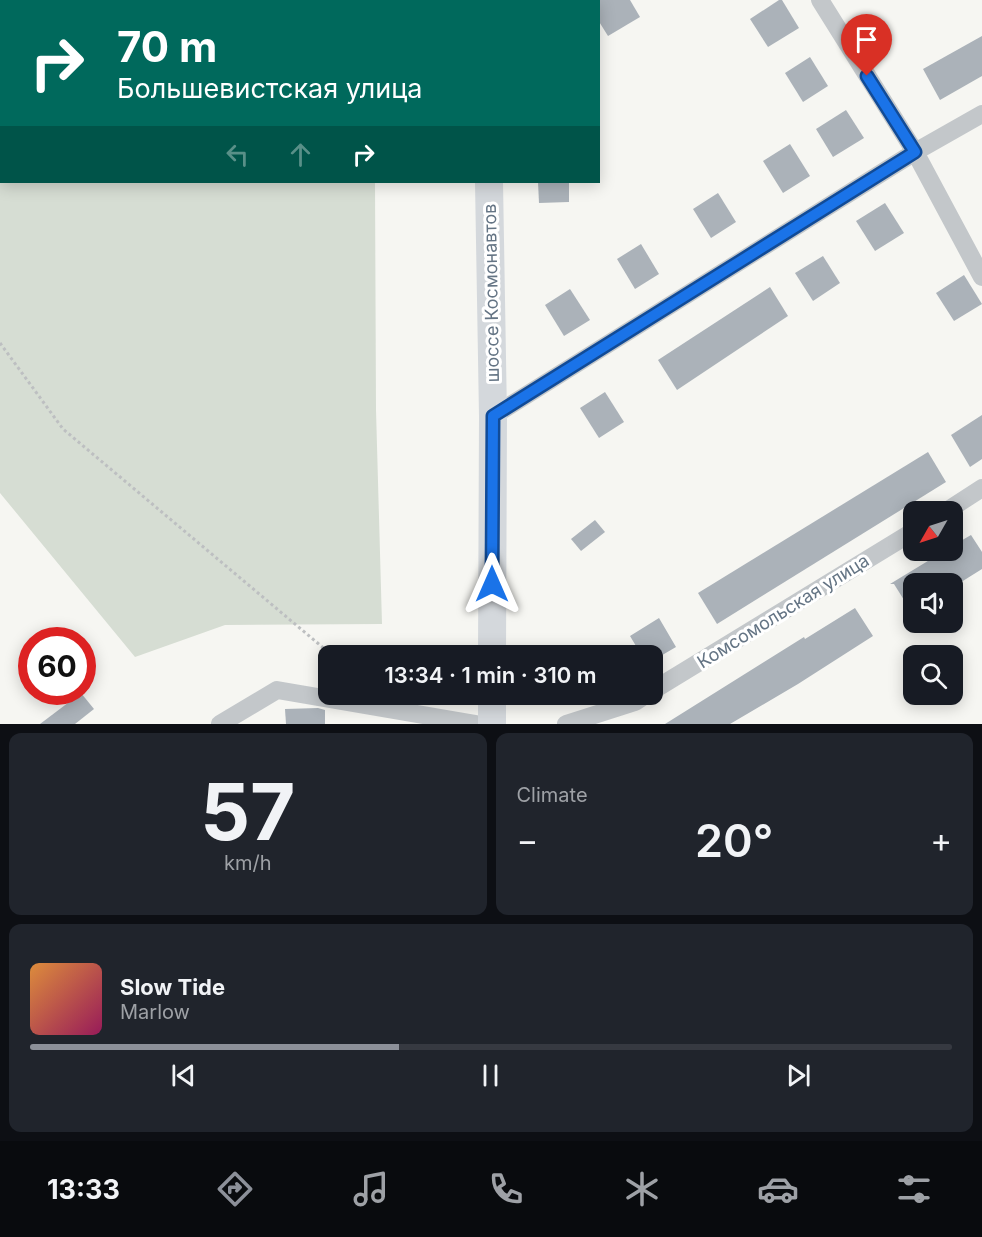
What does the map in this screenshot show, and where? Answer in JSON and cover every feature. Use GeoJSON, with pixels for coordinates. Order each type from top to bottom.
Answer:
{"type":"FeatureCollection","features":[{"type":"Feature","properties":{"kind":"main road","name":"шоссе Космонавтов"},"geometry":{"type":"LineString","coordinates":[[489,183],[493,416],[492,645]]}},
{"type":"Feature","properties":{"kind":"main road"},"geometry":{"type":"LineString","coordinates":[[492,705],[492,724]]}},
{"type":"Feature","properties":{"kind":"street"},"geometry":{"type":"LineString","coordinates":[[820,0],[915,152],[982,277]]}},
{"type":"Feature","properties":{"kind":"street"},"geometry":{"type":"LineString","coordinates":[[493,416],[915,152],[982,114]]}},
{"type":"Feature","properties":{"kind":"street"},"geometry":{"type":"LineString","coordinates":[[962,501],[982,488]]}},
{"type":"Feature","properties":{"kind":"street","name":"Комсомольская улица"},"geometry":{"type":"LineString","coordinates":[[663,684],[903,538]]}},
{"type":"Feature","properties":{"kind":"street"},"geometry":{"type":"LineString","coordinates":[[220,724],[277,690],[476,724]]}},
{"type":"Feature","properties":{"kind":"street"},"geometry":{"type":"LineString","coordinates":[[566,724],[626,705]]}},
{"type":"Feature","properties":{"kind":"path"},"geometry":{"type":"LineString","coordinates":[[0,343],[63,429],[320,645]]}},
{"type":"Feature","properties":{"kind":"shaded area"},"geometry":{"type":"Polygon","coordinates":[[[0,183],[375,183],[376,410],[382,624],[225,625],[135,657],[0,493],[0,183]]]}},
{"type":"Feature","properties":{"kind":"building"},"geometry":{"type":"Polygon","coordinates":[[[600,0],[630,0],[640,17],[608,36],[600,23],[600,0]]]}},
{"type":"Feature","properties":{"kind":"building"},"geometry":{"type":"Polygon","coordinates":[[[782,0],[799,28],[768,47],[750,19],[782,0]]]}},
{"type":"Feature","properties":{"kind":"building"},"geometry":{"type":"Polygon","coordinates":[[[982,36],[982,76],[940,100],[923,69],[982,36]]]}},
{"type":"Feature","properties":{"kind":"building"},"geometry":{"type":"Polygon","coordinates":[[[810,57],[828,86],[803,102],[785,73],[810,57]]]}},
{"type":"Feature","properties":{"kind":"building"},"geometry":{"type":"Polygon","coordinates":[[[846,110],[864,138],[833,157],[816,129],[846,110]]]}},
{"type":"Feature","properties":{"kind":"building"},"geometry":{"type":"Polygon","coordinates":[[[790,144],[810,176],[783,193],[763,161],[790,144]]]}},
{"type":"Feature","properties":{"kind":"building"},"geometry":{"type":"Polygon","coordinates":[[[538,183],[569,183],[569,202],[539,203],[538,183]]]}},
{"type":"Feature","properties":{"kind":"building"},"geometry":{"type":"Polygon","coordinates":[[[718,193],[736,222],[711,238],[693,209],[718,193]]]}},
{"type":"Feature","properties":{"kind":"building"},"geometry":{"type":"Polygon","coordinates":[[[885,203],[904,233],[875,251],[856,221],[885,203]]]}},
{"type":"Feature","properties":{"kind":"building"},"geometry":{"type":"Polygon","coordinates":[[[641,244],[659,274],[635,289],[617,259],[641,244]]]}},
{"type":"Feature","properties":{"kind":"building"},"geometry":{"type":"Polygon","coordinates":[[[823,256],[840,283],[813,301],[795,273],[823,256]]]}},
{"type":"Feature","properties":{"kind":"building"},"geometry":{"type":"Polygon","coordinates":[[[964,275],[982,304],[954,321],[936,293],[964,275]]]}},
{"type":"Feature","properties":{"kind":"building"},"geometry":{"type":"Polygon","coordinates":[[[770,287],[788,316],[677,390],[658,360],[770,287]]]}},
{"type":"Feature","properties":{"kind":"building"},"geometry":{"type":"Polygon","coordinates":[[[570,289],[590,320],[564,336],[545,305],[570,289]]]}},
{"type":"Feature","properties":{"kind":"building"},"geometry":{"type":"Polygon","coordinates":[[[605,392],[624,422],[599,438],[580,408],[605,392]]]}},
{"type":"Feature","properties":{"kind":"building"},"geometry":{"type":"Polygon","coordinates":[[[982,415],[982,459],[970,467],[951,435],[982,415]]]}},
{"type":"Feature","properties":{"kind":"building"},"geometry":{"type":"Polygon","coordinates":[[[928,452],[946,482],[915,501],[903,501],[903,509],[717,624],[698,593],[928,452]]]}},
{"type":"Feature","properties":{"kind":"building"},"geometry":{"type":"Polygon","coordinates":[[[595,520],[605,532],[581,551],[571,539],[595,520]]]}},
{"type":"Feature","properties":{"kind":"building"},"geometry":{"type":"Polygon","coordinates":[[[971,535],[982,552],[982,569],[963,581],[963,573],[908,573],[928,561],[963,561],[963,540],[971,535]]]}},
{"type":"Feature","properties":{"kind":"building"},"geometry":{"type":"Polygon","coordinates":[[[903,576],[903,598],[894,584],[890,584],[903,576]]]}},
{"type":"Feature","properties":{"kind":"building"},"geometry":{"type":"Polygon","coordinates":[[[855,608],[873,636],[798,684],[730,724],[665,724],[804,637],[805,639],[855,608]]]}},
{"type":"Feature","properties":{"kind":"building"},"geometry":{"type":"Polygon","coordinates":[[[659,618],[676,647],[663,655],[663,645],[635,645],[630,636],[659,618]]]}},
{"type":"Feature","properties":{"kind":"building"},"geometry":{"type":"Polygon","coordinates":[[[65,705],[91,705],[94,709],[75,724],[40,724],[65,705]]]}},
{"type":"Feature","properties":{"kind":"building"},"geometry":{"type":"Polygon","coordinates":[[[318,708],[325,710],[325,724],[286,724],[285,709],[318,708]]]}},
{"type":"Feature","properties":{"kind":"route"},"geometry":{"type":"LineString","coordinates":[[492,584],[493,416],[915,152],[867,76]]}}]}
